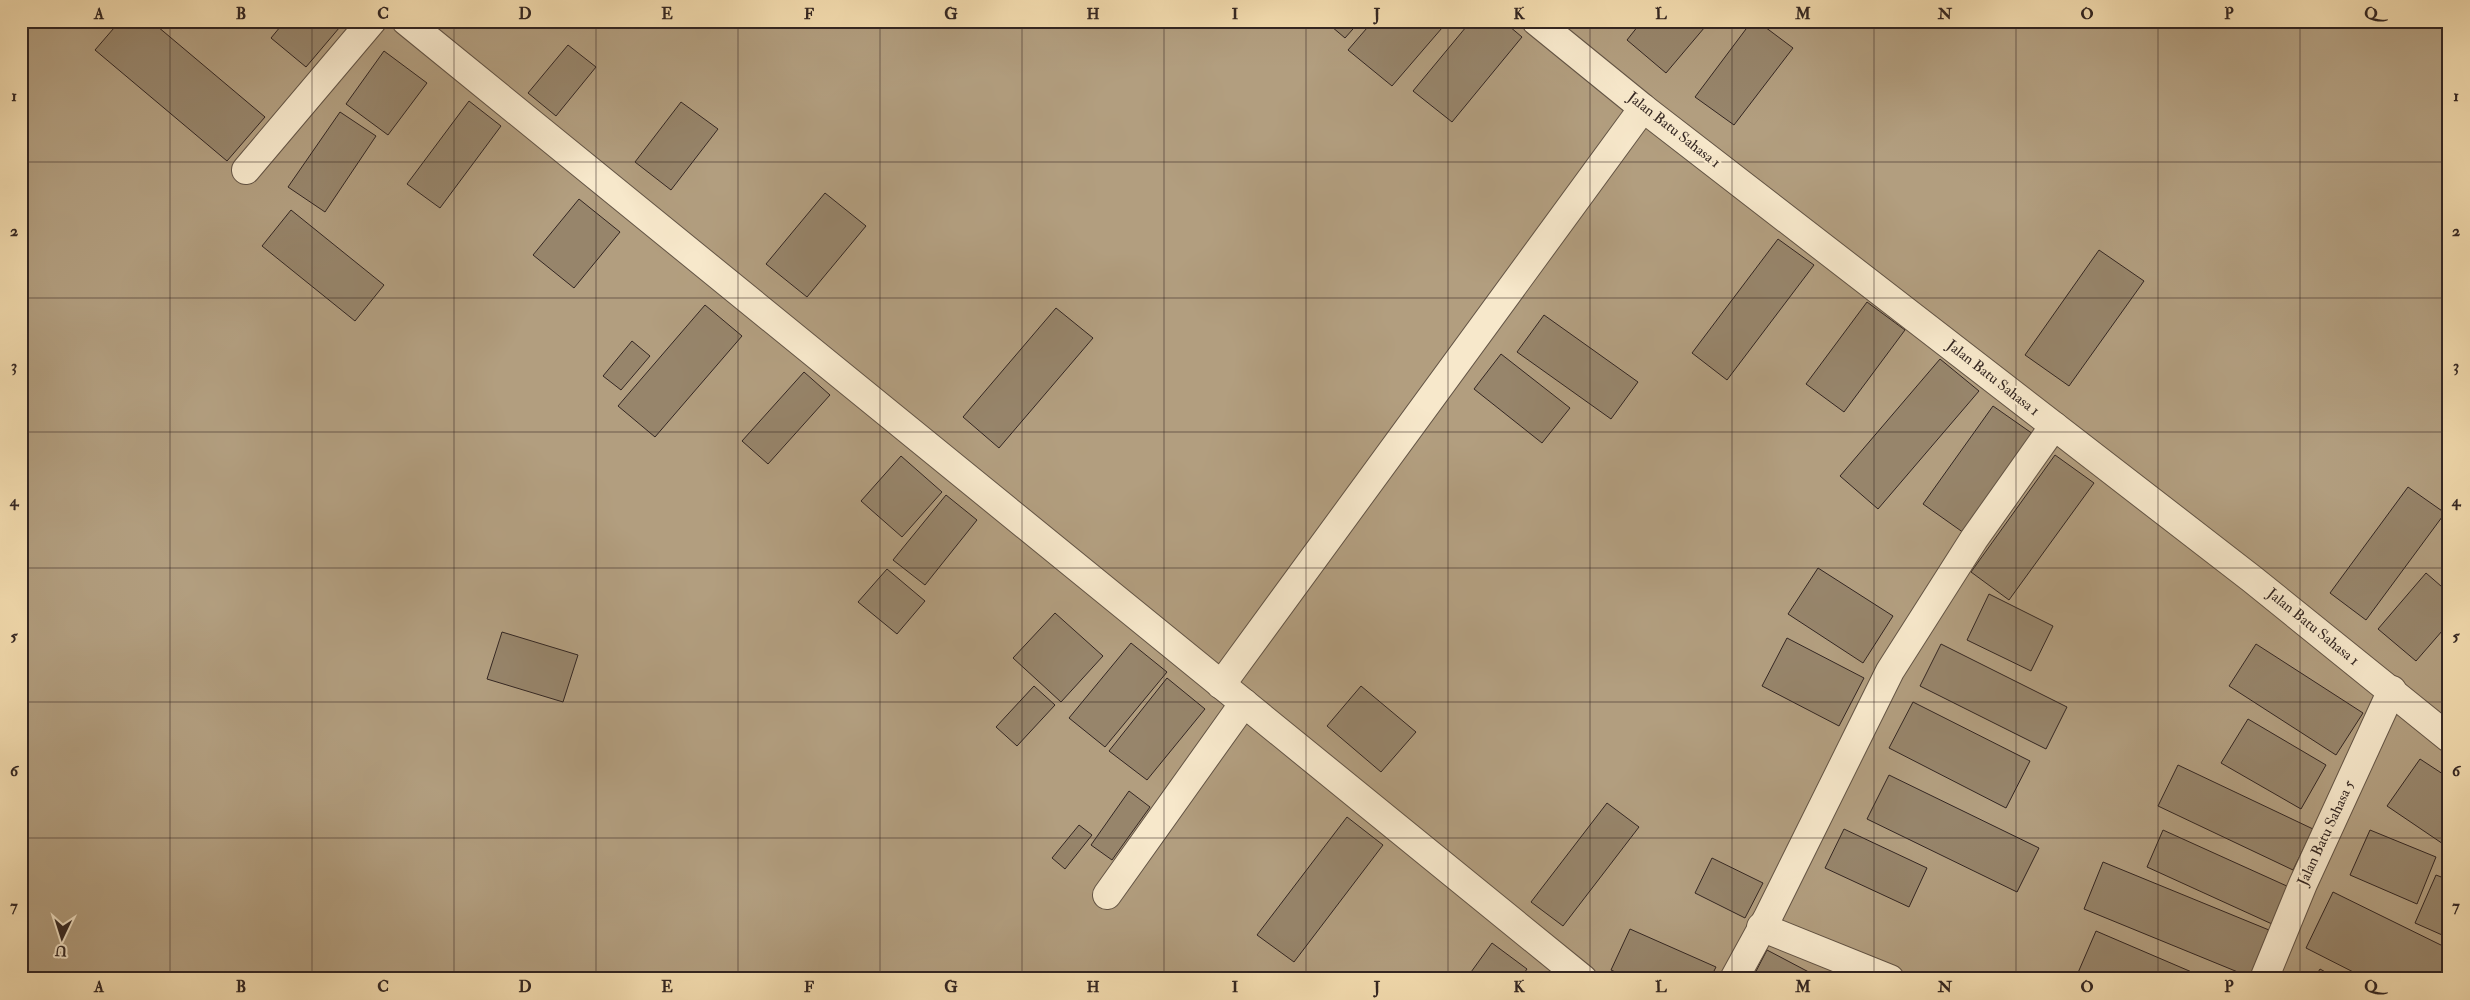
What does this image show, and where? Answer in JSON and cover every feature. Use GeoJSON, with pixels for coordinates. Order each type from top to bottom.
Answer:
{"type":"FeatureCollection","features":[{"type":"Feature","properties":{"kind":"street"},"geometry":{"type":"LineString","coordinates":[[246,170],[372,21]]}},
{"type":"Feature","properties":{"kind":"street"},"geometry":{"type":"LineString","coordinates":[[406,21],[1583,979]]}},
{"type":"Feature","properties":{"kind":"street","name":"Jalan Batu Sahasa 1"},"geometry":{"type":"LineString","coordinates":[[1536,21],[1643,108],[2252,579],[2392,690],[2449,738]]}},
{"type":"Feature","properties":{"kind":"street"},"geometry":{"type":"LineString","coordinates":[[1221,685],[1643,108]]}},
{"type":"Feature","properties":{"kind":"street"},"geometry":{"type":"LineString","coordinates":[[1734,979],[1890,671],[1974,539],[2054,426]]}},
{"type":"Feature","properties":{"kind":"street","name":"Jalan Batu Sahasa 5"},"geometry":{"type":"LineString","coordinates":[[2264,979],[2303,884],[2392,690]]}},
{"type":"Feature","properties":{"kind":"street"},"geometry":{"type":"LineString","coordinates":[[1107,895],[1244,704]]}},
{"type":"Feature","properties":{"kind":"street"},"geometry":{"type":"LineString","coordinates":[[1761,927],[1890,979]]}},
{"type":"Feature","properties":{"kind":"shaded area"},"geometry":{"type":"Polygon","coordinates":[[[21,21],[2449,21],[2449,979],[21,979],[21,21]]]}},
{"type":"Feature","properties":{"kind":"building"},"geometry":{"type":"Polygon","coordinates":[[[120,21],[151,21],[265,117],[227,161],[95,50],[120,21]]]}},
{"type":"Feature","properties":{"kind":"building"},"geometry":{"type":"Polygon","coordinates":[[[285,21],[345,21],[306,67],[271,38],[285,21]]]}},
{"type":"Feature","properties":{"kind":"building"},"geometry":{"type":"Polygon","coordinates":[[[1325,21],[1360,21],[1345,38],[1325,21]]]}},
{"type":"Feature","properties":{"kind":"building"},"geometry":{"type":"Polygon","coordinates":[[[1373,21],[1448,21],[1392,86],[1348,50],[1373,21]]]}},
{"type":"Feature","properties":{"kind":"building"},"geometry":{"type":"Polygon","coordinates":[[[1471,21],[1503,21],[1522,37],[1452,122],[1413,91],[1471,21]]]}},
{"type":"Feature","properties":{"kind":"building"},"geometry":{"type":"Polygon","coordinates":[[[1642,21],[1710,21],[1666,73],[1627,40],[1642,21]]]}},
{"type":"Feature","properties":{"kind":"building"},"geometry":{"type":"Polygon","coordinates":[[[1752,21],[1757,21],[1793,48],[1734,125],[1695,97],[1752,21]]]}},
{"type":"Feature","properties":{"kind":"building"},"geometry":{"type":"Polygon","coordinates":[[[568,45],[596,67],[556,116],[528,93],[568,45]]]}},
{"type":"Feature","properties":{"kind":"building"},"geometry":{"type":"Polygon","coordinates":[[[384,51],[427,83],[388,135],[346,104],[384,51]]]}},
{"type":"Feature","properties":{"kind":"building"},"geometry":{"type":"Polygon","coordinates":[[[469,101],[501,126],[440,208],[407,184],[469,101]]]}},
{"type":"Feature","properties":{"kind":"building"},"geometry":{"type":"Polygon","coordinates":[[[681,102],[718,129],[671,190],[635,162],[681,102]]]}},
{"type":"Feature","properties":{"kind":"building"},"geometry":{"type":"Polygon","coordinates":[[[340,112],[376,136],[325,212],[288,187],[340,112]]]}},
{"type":"Feature","properties":{"kind":"building"},"geometry":{"type":"Polygon","coordinates":[[[825,193],[866,226],[807,297],[766,264],[825,193]]]}},
{"type":"Feature","properties":{"kind":"building"},"geometry":{"type":"Polygon","coordinates":[[[579,199],[620,232],[574,288],[533,255],[579,199]]]}},
{"type":"Feature","properties":{"kind":"building"},"geometry":{"type":"Polygon","coordinates":[[[291,210],[384,285],[355,321],[262,246],[291,210]]]}},
{"type":"Feature","properties":{"kind":"building"},"geometry":{"type":"Polygon","coordinates":[[[1778,239],[1814,265],[1727,380],[1692,353],[1778,239]]]}},
{"type":"Feature","properties":{"kind":"building"},"geometry":{"type":"Polygon","coordinates":[[[2099,250],[2144,281],[2069,386],[2025,355],[2099,250]]]}},
{"type":"Feature","properties":{"kind":"building"},"geometry":{"type":"Polygon","coordinates":[[[1867,302],[1905,330],[1844,412],[1806,384],[1867,302]]]}},
{"type":"Feature","properties":{"kind":"building"},"geometry":{"type":"Polygon","coordinates":[[[705,305],[742,336],[655,437],[618,406],[705,305]]]}},
{"type":"Feature","properties":{"kind":"building"},"geometry":{"type":"Polygon","coordinates":[[[1056,308],[1093,338],[999,448],[963,417],[1056,308]]]}},
{"type":"Feature","properties":{"kind":"building"},"geometry":{"type":"Polygon","coordinates":[[[1544,315],[1638,382],[1611,419],[1517,352],[1544,315]]]}},
{"type":"Feature","properties":{"kind":"building"},"geometry":{"type":"Polygon","coordinates":[[[632,341],[650,356],[621,390],[603,376],[632,341]]]}},
{"type":"Feature","properties":{"kind":"building"},"geometry":{"type":"Polygon","coordinates":[[[1501,354],[1570,408],[1542,443],[1474,389],[1501,354]]]}},
{"type":"Feature","properties":{"kind":"building"},"geometry":{"type":"Polygon","coordinates":[[[1940,359],[1979,391],[1878,509],[1840,476],[1940,359]]]}},
{"type":"Feature","properties":{"kind":"building"},"geometry":{"type":"Polygon","coordinates":[[[804,372],[830,395],[768,464],[742,441],[804,372]]]}},
{"type":"Feature","properties":{"kind":"building"},"geometry":{"type":"Polygon","coordinates":[[[1993,406],[2033,434],[1964,533],[1923,504],[1993,406]]]}},
{"type":"Feature","properties":{"kind":"building"},"geometry":{"type":"Polygon","coordinates":[[[2055,455],[2094,483],[2009,600],[1971,572],[2055,455]]]}},
{"type":"Feature","properties":{"kind":"building"},"geometry":{"type":"Polygon","coordinates":[[[901,456],[942,492],[902,537],[861,501],[901,456]]]}},
{"type":"Feature","properties":{"kind":"building"},"geometry":{"type":"Polygon","coordinates":[[[2408,487],[2445,513],[2366,620],[2330,593],[2408,487]]]}},
{"type":"Feature","properties":{"kind":"building"},"geometry":{"type":"Polygon","coordinates":[[[946,495],[977,520],[925,585],[893,560],[946,495]]]}},
{"type":"Feature","properties":{"kind":"building"},"geometry":{"type":"Polygon","coordinates":[[[1818,568],[1893,616],[1863,663],[1788,614],[1818,568]]]}},
{"type":"Feature","properties":{"kind":"building"},"geometry":{"type":"Polygon","coordinates":[[[887,569],[925,601],[897,634],[858,602],[887,569]]]}},
{"type":"Feature","properties":{"kind":"building"},"geometry":{"type":"Polygon","coordinates":[[[2426,573],[2449,593],[2449,623],[2416,661],[2378,629],[2426,573]]]}},
{"type":"Feature","properties":{"kind":"building"},"geometry":{"type":"Polygon","coordinates":[[[1989,594],[2053,626],[2031,671],[1967,640],[1989,594]]]}},
{"type":"Feature","properties":{"kind":"building"},"geometry":{"type":"Polygon","coordinates":[[[1055,613],[1103,656],[1061,702],[1013,658],[1055,613]]]}},
{"type":"Feature","properties":{"kind":"building"},"geometry":{"type":"Polygon","coordinates":[[[502,632],[578,655],[563,702],[487,679],[502,632]]]}},
{"type":"Feature","properties":{"kind":"building"},"geometry":{"type":"Polygon","coordinates":[[[1787,638],[1864,678],[1839,726],[1762,686],[1787,638]]]}},
{"type":"Feature","properties":{"kind":"building"},"geometry":{"type":"Polygon","coordinates":[[[1131,643],[1167,672],[1105,747],[1069,718],[1131,643]]]}},
{"type":"Feature","properties":{"kind":"building"},"geometry":{"type":"Polygon","coordinates":[[[1941,644],[2067,707],[2046,749],[1920,686],[1941,644]]]}},
{"type":"Feature","properties":{"kind":"building"},"geometry":{"type":"Polygon","coordinates":[[[2256,644],[2363,713],[2336,755],[2229,686],[2256,644]]]}},
{"type":"Feature","properties":{"kind":"building"},"geometry":{"type":"Polygon","coordinates":[[[1167,678],[1205,709],[1147,780],[1109,751],[1167,678]]]}},
{"type":"Feature","properties":{"kind":"building"},"geometry":{"type":"Polygon","coordinates":[[[1034,686],[1055,705],[1017,746],[996,727],[1034,686]]]}},
{"type":"Feature","properties":{"kind":"building"},"geometry":{"type":"Polygon","coordinates":[[[1361,686],[1416,732],[1381,772],[1327,726],[1361,686]]]}},
{"type":"Feature","properties":{"kind":"building"},"geometry":{"type":"Polygon","coordinates":[[[1913,702],[2030,761],[2006,808],[1889,748],[1913,702]]]}},
{"type":"Feature","properties":{"kind":"building"},"geometry":{"type":"Polygon","coordinates":[[[2248,719],[2326,765],[2301,809],[2221,763],[2248,719]]]}},
{"type":"Feature","properties":{"kind":"building"},"geometry":{"type":"Polygon","coordinates":[[[2420,759],[2449,778],[2449,848],[2387,806],[2420,759]]]}},
{"type":"Feature","properties":{"kind":"building"},"geometry":{"type":"Polygon","coordinates":[[[2178,765],[2313,829],[2293,870],[2158,806],[2178,765]]]}},
{"type":"Feature","properties":{"kind":"building"},"geometry":{"type":"Polygon","coordinates":[[[1889,775],[2039,848],[2017,892],[1867,819],[1889,775]]]}},
{"type":"Feature","properties":{"kind":"building"},"geometry":{"type":"Polygon","coordinates":[[[1129,791],[1150,807],[1112,860],[1091,845],[1129,791]]]}},
{"type":"Feature","properties":{"kind":"building"},"geometry":{"type":"Polygon","coordinates":[[[1607,803],[1639,827],[1563,926],[1531,902],[1607,803]]]}},
{"type":"Feature","properties":{"kind":"building"},"geometry":{"type":"Polygon","coordinates":[[[1347,817],[1383,845],[1294,962],[1257,935],[1347,817]]]}},
{"type":"Feature","properties":{"kind":"building"},"geometry":{"type":"Polygon","coordinates":[[[1079,825],[1092,835],[1065,869],[1052,858],[1079,825]]]}},
{"type":"Feature","properties":{"kind":"building"},"geometry":{"type":"Polygon","coordinates":[[[1844,829],[1927,868],[1909,907],[1825,868],[1844,829]]]}},
{"type":"Feature","properties":{"kind":"building"},"geometry":{"type":"Polygon","coordinates":[[[2163,830],[2289,887],[2272,924],[2147,867],[2163,830]]]}},
{"type":"Feature","properties":{"kind":"building"},"geometry":{"type":"Polygon","coordinates":[[[2370,830],[2436,857],[2417,904],[2350,875],[2370,830]]]}},
{"type":"Feature","properties":{"kind":"building"},"geometry":{"type":"Polygon","coordinates":[[[1712,858],[1763,883],[1745,918],[1695,893],[1712,858]]]}},
{"type":"Feature","properties":{"kind":"building"},"geometry":{"type":"Polygon","coordinates":[[[2103,862],[2269,930],[2250,977],[2084,909],[2103,862]]]}},
{"type":"Feature","properties":{"kind":"building"},"geometry":{"type":"Polygon","coordinates":[[[2436,875],[2449,880],[2449,938],[2415,923],[2436,875]]]}},
{"type":"Feature","properties":{"kind":"building"},"geometry":{"type":"Polygon","coordinates":[[[2333,892],[2449,949],[2449,979],[2367,979],[2306,948],[2333,892]]]}},
{"type":"Feature","properties":{"kind":"building"},"geometry":{"type":"Polygon","coordinates":[[[1630,929],[1716,967],[1710,979],[1631,979],[1611,970],[1630,929]]]}},
{"type":"Feature","properties":{"kind":"building"},"geometry":{"type":"Polygon","coordinates":[[[2096,931],[2208,979],[2087,979],[2077,975],[2096,931]]]}},
{"type":"Feature","properties":{"kind":"building"},"geometry":{"type":"Polygon","coordinates":[[[1492,943],[1527,969],[1520,979],[1466,979],[1492,943]]]}},
{"type":"Feature","properties":{"kind":"building"},"geometry":{"type":"Polygon","coordinates":[[[1767,950],[1822,979],[1752,979],[1767,950]]]}},
{"type":"Feature","properties":{"kind":"building"},"geometry":{"type":"Polygon","coordinates":[[[2320,969],[2338,979],[2314,979],[2320,969]]]}}]}
